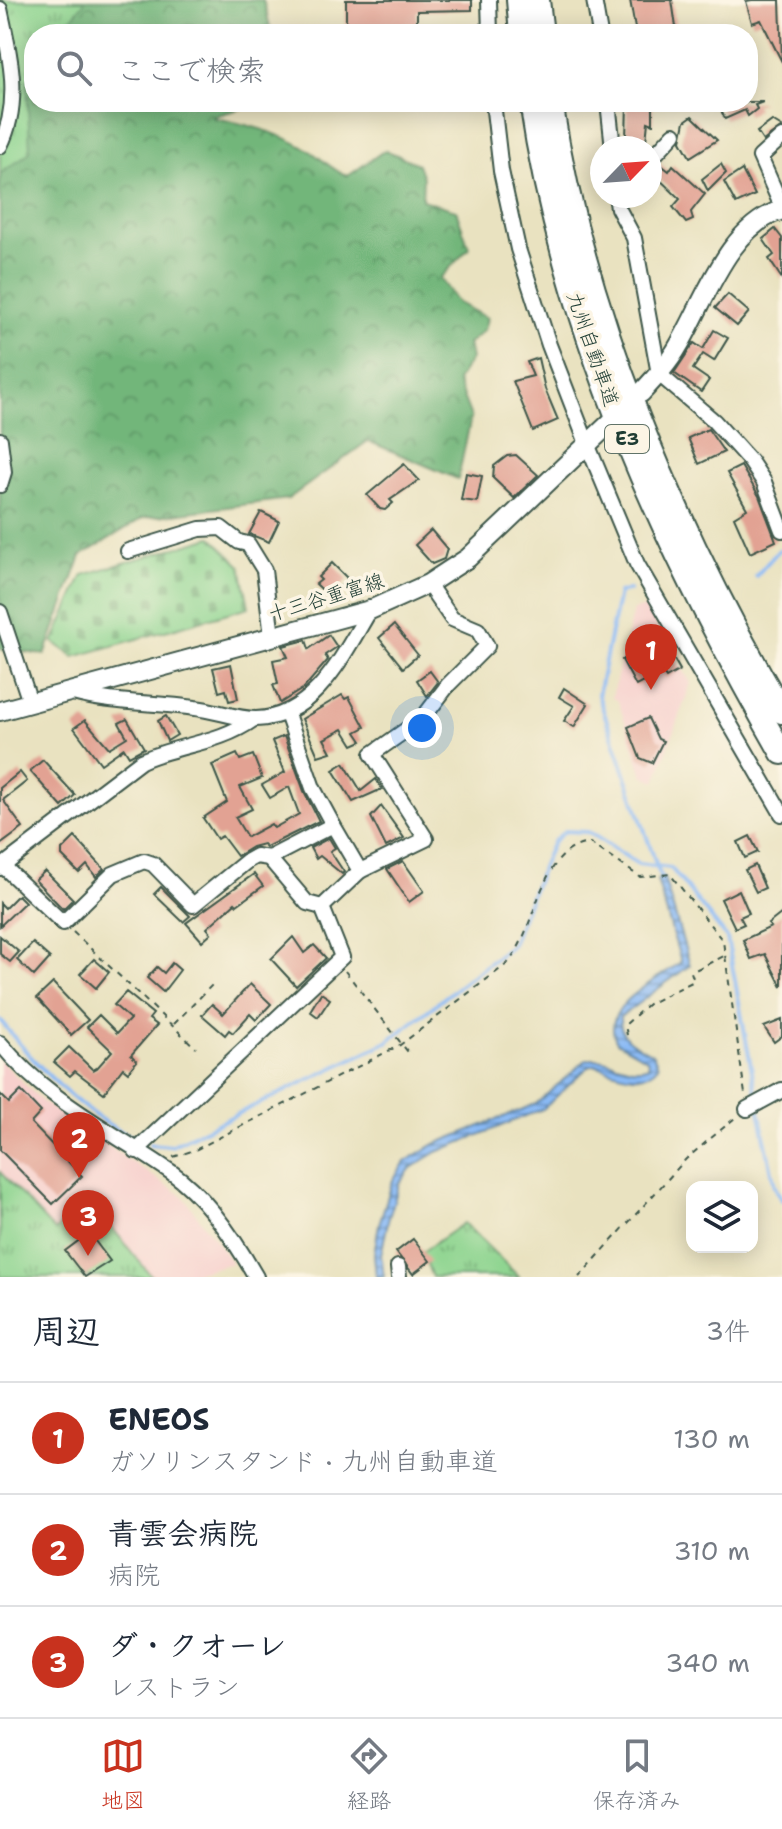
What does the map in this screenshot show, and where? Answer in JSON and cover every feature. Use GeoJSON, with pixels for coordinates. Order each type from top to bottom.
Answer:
{"type":"FeatureCollection","features":[{"type":"Feature","properties":{"kind":"highway"},"geometry":{"type":"LineString","coordinates":[[518,0],[520,24]]}},
{"type":"Feature","properties":{"kind":"highway"},"geometry":{"type":"LineString","coordinates":[[538,0],[541,24]]}},
{"type":"Feature","properties":{"kind":"highway","name":"九州自動車道"},"geometry":{"type":"LineString","coordinates":[[533,112],[563,259],[608,393],[683,564],[782,753]]}},
{"type":"Feature","properties":{"kind":"highway","name":"九州自動車道"},"geometry":{"type":"LineString","coordinates":[[553,112],[585,255],[627,387],[727,609],[782,712]]}},
{"type":"Feature","properties":{"kind":"main road"},"geometry":{"type":"LineString","coordinates":[[641,393],[678,348],[726,261],[747,232],[782,209]]}},
{"type":"Feature","properties":{"kind":"main road","name":"十三谷重富線"},"geometry":{"type":"LineString","coordinates":[[0,711],[370,610],[428,584],[468,558],[611,422]]}},
{"type":"Feature","properties":{"kind":"street"},"geometry":{"type":"LineString","coordinates":[[489,0],[490,24]]}},
{"type":"Feature","properties":{"kind":"street"},"geometry":{"type":"LineString","coordinates":[[594,0],[598,24]]}},
{"type":"Feature","properties":{"kind":"street"},"geometry":{"type":"LineString","coordinates":[[0,9],[12,76],[9,129],[0,146]]}},
{"type":"Feature","properties":{"kind":"street"},"geometry":{"type":"LineString","coordinates":[[494,112],[501,171],[518,249],[549,345],[588,446],[637,564],[782,814]]}},
{"type":"Feature","properties":{"kind":"street"},"geometry":{"type":"LineString","coordinates":[[609,112],[612,136]]}},
{"type":"Feature","properties":{"kind":"street"},"geometry":{"type":"LineString","coordinates":[[662,147],[674,134]]}},
{"type":"Feature","properties":{"kind":"street"},"geometry":{"type":"LineString","coordinates":[[782,137],[760,157],[782,209]]}},
{"type":"Feature","properties":{"kind":"street"},"geometry":{"type":"LineString","coordinates":[[618,208],[634,238],[659,374],[714,421],[750,461],[764,482],[782,530]]}},
{"type":"Feature","properties":{"kind":"street"},"geometry":{"type":"LineString","coordinates":[[0,440],[4,472],[0,485]]}},
{"type":"Feature","properties":{"kind":"street"},"geometry":{"type":"LineString","coordinates":[[128,551],[200,529],[221,528],[248,544],[264,570],[272,637]]}},
{"type":"Feature","properties":{"kind":"street"},"geometry":{"type":"LineString","coordinates":[[322,907],[360,871],[426,839],[372,754],[423,718],[448,685],[487,646],[478,630],[452,619],[428,584]]}},
{"type":"Feature","properties":{"kind":"street"},"geometry":{"type":"LineString","coordinates":[[73,693],[99,701],[195,708],[254,719],[287,714],[330,676],[370,610]]}},
{"type":"Feature","properties":{"kind":"street"},"geometry":{"type":"LineString","coordinates":[[0,612],[30,702]]}},
{"type":"Feature","properties":{"kind":"street"},"geometry":{"type":"LineString","coordinates":[[287,714],[313,788],[360,871]]}},
{"type":"Feature","properties":{"kind":"street"},"geometry":{"type":"LineString","coordinates":[[254,719],[218,740],[161,752],[141,761],[2,867],[63,923],[113,874],[144,861],[153,864],[193,905],[247,861],[256,856],[269,858],[333,825]]}},
{"type":"Feature","properties":{"kind":"street"},"geometry":{"type":"LineString","coordinates":[[269,858],[307,903],[322,907]]}},
{"type":"Feature","properties":{"kind":"street"},"geometry":{"type":"LineString","coordinates":[[138,1149],[342,957],[322,907]]}},
{"type":"Feature","properties":{"kind":"street"},"geometry":{"type":"LineString","coordinates":[[0,1043],[42,1087],[171,1172],[199,1197],[256,1277]]}},
{"type":"Feature","properties":{"kind":"street"},"geometry":{"type":"LineString","coordinates":[[754,1106],[782,1090]]}},
{"type":"Feature","properties":{"kind":"path"},"geometry":{"type":"LineString","coordinates":[[151,1161],[195,1150],[398,1043],[507,964],[520,950],[559,858],[573,845],[590,843],[640,877],[670,874],[723,941],[754,1106],[686,1159],[579,1277]]}},
{"type":"Feature","properties":{"kind":"path"},"geometry":{"type":"LineString","coordinates":[[63,923],[196,1048]]}},
{"type":"Feature","properties":{"kind":"path"},"geometry":{"type":"LineString","coordinates":[[627,1035],[625,1025],[648,1004],[694,981],[691,972],[725,955]]}},
{"type":"Feature","properties":{"kind":"path"},"geometry":{"type":"LineString","coordinates":[[338,962],[408,1052]]}},
{"type":"Feature","properties":{"kind":"path"},"geometry":{"type":"LineString","coordinates":[[173,1025],[212,985]]}},
{"type":"Feature","properties":{"kind":"shaded area"},"geometry":{"type":"Polygon","coordinates":[[[646,607],[691,683],[656,782],[643,775],[618,701],[612,697],[633,610],[646,607]]]}},
{"type":"Feature","properties":{"kind":"shaded area"},"geometry":{"type":"Polygon","coordinates":[[[0,1060],[45,1104],[183,1196],[232,1263],[180,1277],[0,1277],[0,1060]]]}},
{"type":"Feature","properties":{"kind":"green space"},"geometry":{"type":"Polygon","coordinates":[[[0,0],[263,0],[269,24],[24,24],[24,112],[228,112],[211,117],[284,137],[348,176],[385,150],[418,164],[423,178],[422,200],[456,210],[469,248],[440,278],[458,303],[487,318],[484,330],[468,344],[471,359],[457,381],[471,417],[458,479],[368,441],[288,499],[143,518],[81,556],[45,655],[0,649],[0,0]]]}},
{"type":"Feature","properties":{"kind":"green space"},"geometry":{"type":"Polygon","coordinates":[[[0,0],[86,0],[67,24],[24,24],[24,112],[28,112],[30,152],[0,174],[0,0]]]}},
{"type":"Feature","properties":{"kind":"green space"},"geometry":{"type":"Polygon","coordinates":[[[212,537],[241,566],[249,607],[74,657],[53,642],[83,575],[212,537]]]}},
{"type":"Feature","properties":{"kind":"green space"},"geometry":{"type":"Polygon","coordinates":[[[0,1172],[55,1231],[88,1198],[152,1277],[0,1277],[0,1172]]]}},
{"type":"Feature","properties":{"kind":"green space"},"geometry":{"type":"Polygon","coordinates":[[[464,1223],[519,1277],[432,1277],[422,1252],[464,1223]]]}},
{"type":"Feature","properties":{"kind":"water"},"geometry":{"type":"Polygon","coordinates":[[[664,878],[690,965],[620,1017],[625,1036],[653,1054],[658,1066],[652,1072],[636,1076],[594,1065],[588,1067],[543,1109],[437,1152],[411,1168],[399,1184],[388,1221],[381,1255],[384,1277],[376,1277],[374,1254],[379,1224],[393,1180],[405,1162],[433,1145],[536,1104],[586,1060],[602,1060],[633,1068],[649,1066],[647,1059],[617,1042],[613,1029],[615,1017],[632,996],[681,962],[657,880],[664,878]]]}},
{"type":"Feature","properties":{"kind":"building"},"geometry":{"type":"Polygon","coordinates":[[[346,0],[472,0],[472,10],[417,11],[417,24],[346,24],[346,0]]]}},
{"type":"Feature","properties":{"kind":"building"},"geometry":{"type":"Polygon","coordinates":[[[630,0],[672,0],[676,24],[634,24],[630,0]]]}},
{"type":"Feature","properties":{"kind":"building"},"geometry":{"type":"Polygon","coordinates":[[[780,0],[782,62],[761,20],[752,23],[746,1],[780,0]]]}},
{"type":"Feature","properties":{"kind":"building"},"geometry":{"type":"Polygon","coordinates":[[[627,112],[653,112],[653,124],[648,122],[647,136],[626,136],[627,112]]]}},
{"type":"Feature","properties":{"kind":"building"},"geometry":{"type":"Polygon","coordinates":[[[722,112],[741,112],[725,119],[722,112]]]}},
{"type":"Feature","properties":{"kind":"building"},"geometry":{"type":"Polygon","coordinates":[[[692,116],[717,140],[690,157],[681,141],[685,121],[692,116]]]}},
{"type":"Feature","properties":{"kind":"building"},"geometry":{"type":"Polygon","coordinates":[[[772,121],[782,127],[763,141],[757,132],[772,121]]]}},
{"type":"Feature","properties":{"kind":"building"},"geometry":{"type":"Polygon","coordinates":[[[721,164],[726,173],[708,191],[702,179],[721,164]]]}},
{"type":"Feature","properties":{"kind":"building"},"geometry":{"type":"Polygon","coordinates":[[[673,165],[705,194],[691,212],[693,220],[686,223],[673,207],[680,199],[662,182],[662,166],[669,171],[673,165]]]}},
{"type":"Feature","properties":{"kind":"building"},"geometry":{"type":"Polygon","coordinates":[[[742,170],[755,195],[736,204],[724,182],[742,170]]]}},
{"type":"Feature","properties":{"kind":"building"},"geometry":{"type":"Polygon","coordinates":[[[775,229],[782,238],[782,279],[769,259],[774,255],[763,239],[775,229]]]}},
{"type":"Feature","properties":{"kind":"building"},"geometry":{"type":"Polygon","coordinates":[[[728,294],[749,312],[737,326],[715,308],[728,294]]]}},
{"type":"Feature","properties":{"kind":"building"},"geometry":{"type":"Polygon","coordinates":[[[714,330],[728,338],[714,361],[703,354],[693,369],[709,380],[701,392],[674,373],[694,343],[703,349],[714,330]]]}},
{"type":"Feature","properties":{"kind":"building"},"geometry":{"type":"Polygon","coordinates":[[[538,358],[545,389],[558,420],[533,431],[513,381],[533,376],[527,362],[538,358]]]}},
{"type":"Feature","properties":{"kind":"building"},"geometry":{"type":"Polygon","coordinates":[[[708,429],[724,452],[699,464],[688,438],[708,429]]]}},
{"type":"Feature","properties":{"kind":"building"},"geometry":{"type":"Polygon","coordinates":[[[516,455],[538,475],[514,498],[493,478],[494,466],[507,456],[516,455]]]}},
{"type":"Feature","properties":{"kind":"building"},"geometry":{"type":"Polygon","coordinates":[[[404,464],[419,480],[390,500],[393,503],[385,510],[380,509],[367,495],[404,464]]]}},
{"type":"Feature","properties":{"kind":"building"},"geometry":{"type":"Polygon","coordinates":[[[741,466],[759,496],[776,541],[750,553],[734,517],[747,509],[727,473],[741,466]]]}},
{"type":"Feature","properties":{"kind":"building"},"geometry":{"type":"Polygon","coordinates":[[[466,473],[482,476],[477,502],[461,500],[466,473]]]}},
{"type":"Feature","properties":{"kind":"building"},"geometry":{"type":"Polygon","coordinates":[[[261,512],[279,521],[269,542],[249,534],[261,512]]]}},
{"type":"Feature","properties":{"kind":"building"},"geometry":{"type":"Polygon","coordinates":[[[431,530],[447,549],[444,559],[432,564],[415,545],[431,530]]]}},
{"type":"Feature","properties":{"kind":"building"},"geometry":{"type":"Polygon","coordinates":[[[332,563],[348,579],[330,597],[316,584],[321,580],[318,577],[332,563]]]}},
{"type":"Feature","properties":{"kind":"building"},"geometry":{"type":"Polygon","coordinates":[[[394,625],[418,655],[403,668],[379,638],[394,625]]]}},
{"type":"Feature","properties":{"kind":"building"},"geometry":{"type":"Polygon","coordinates":[[[658,631],[680,670],[666,678],[662,672],[636,686],[622,660],[648,646],[644,639],[658,631]]]}},
{"type":"Feature","properties":{"kind":"building"},"geometry":{"type":"Polygon","coordinates":[[[329,635],[337,647],[325,655],[328,660],[304,688],[280,703],[273,685],[278,684],[273,660],[288,657],[283,646],[306,640],[309,649],[329,635]]]}},
{"type":"Feature","properties":{"kind":"building"},"geometry":{"type":"Polygon","coordinates":[[[231,664],[238,699],[229,701],[226,690],[219,692],[213,668],[231,664]]]}},
{"type":"Feature","properties":{"kind":"building"},"geometry":{"type":"Polygon","coordinates":[[[430,671],[438,682],[427,696],[417,680],[430,671]]]}},
{"type":"Feature","properties":{"kind":"building"},"geometry":{"type":"Polygon","coordinates":[[[564,688],[588,704],[574,727],[564,721],[574,706],[559,697],[564,688]]]}},
{"type":"Feature","properties":{"kind":"building"},"geometry":{"type":"Polygon","coordinates":[[[342,695],[345,699],[349,697],[365,727],[356,732],[362,741],[353,745],[343,729],[324,739],[331,752],[318,756],[302,719],[342,695]]]}},
{"type":"Feature","properties":{"kind":"building"},"geometry":{"type":"Polygon","coordinates":[[[166,716],[177,735],[167,741],[158,721],[166,716]]]}},
{"type":"Feature","properties":{"kind":"building"},"geometry":{"type":"Polygon","coordinates":[[[648,718],[658,739],[663,741],[652,763],[640,758],[628,727],[648,718]]]}},
{"type":"Feature","properties":{"kind":"building"},"geometry":{"type":"Polygon","coordinates":[[[127,719],[144,748],[129,756],[124,748],[101,764],[74,728],[85,720],[109,748],[127,737],[119,723],[127,719]]]}},
{"type":"Feature","properties":{"kind":"building"},"geometry":{"type":"Polygon","coordinates":[[[284,736],[304,791],[319,821],[266,847],[263,844],[252,847],[237,856],[222,836],[217,839],[203,818],[227,802],[212,765],[237,754],[240,760],[253,755],[262,778],[240,787],[252,809],[235,817],[247,837],[271,824],[274,828],[299,814],[289,787],[270,798],[262,785],[285,772],[272,741],[284,736]]]}},
{"type":"Feature","properties":{"kind":"building"},"geometry":{"type":"Polygon","coordinates":[[[43,760],[75,795],[62,807],[30,771],[43,760]]]}},
{"type":"Feature","properties":{"kind":"building"},"geometry":{"type":"Polygon","coordinates":[[[344,763],[361,791],[376,779],[382,789],[353,802],[333,770],[344,763]]]}},
{"type":"Feature","properties":{"kind":"building"},"geometry":{"type":"Polygon","coordinates":[[[20,772],[27,781],[3,800],[23,828],[0,845],[0,788],[20,772]]]}},
{"type":"Feature","properties":{"kind":"building"},"geometry":{"type":"Polygon","coordinates":[[[381,806],[404,838],[386,847],[371,817],[381,806]]]}},
{"type":"Feature","properties":{"kind":"building"},"geometry":{"type":"Polygon","coordinates":[[[750,836],[758,852],[745,858],[738,842],[750,836]]]}},
{"type":"Feature","properties":{"kind":"building"},"geometry":{"type":"Polygon","coordinates":[[[75,837],[104,869],[96,877],[87,865],[79,873],[62,856],[62,850],[75,837]]]}},
{"type":"Feature","properties":{"kind":"building"},"geometry":{"type":"Polygon","coordinates":[[[329,838],[335,848],[330,851],[344,872],[342,874],[320,856],[316,859],[310,848],[329,838]]]}},
{"type":"Feature","properties":{"kind":"building"},"geometry":{"type":"Polygon","coordinates":[[[403,861],[424,891],[409,902],[387,869],[403,861]]]}},
{"type":"Feature","properties":{"kind":"building"},"geometry":{"type":"Polygon","coordinates":[[[755,865],[765,888],[756,892],[745,870],[755,865]]]}},
{"type":"Feature","properties":{"kind":"building"},"geometry":{"type":"Polygon","coordinates":[[[45,871],[73,899],[63,909],[35,880],[45,871]]]}},
{"type":"Feature","properties":{"kind":"building"},"geometry":{"type":"Polygon","coordinates":[[[254,874],[263,886],[237,905],[235,903],[207,928],[211,933],[202,941],[186,923],[254,874]]]}},
{"type":"Feature","properties":{"kind":"building"},"geometry":{"type":"Polygon","coordinates":[[[161,887],[190,916],[183,922],[154,894],[161,887]]]}},
{"type":"Feature","properties":{"kind":"building"},"geometry":{"type":"Polygon","coordinates":[[[739,890],[749,913],[740,917],[744,924],[735,928],[721,899],[739,890]]]}},
{"type":"Feature","properties":{"kind":"building"},"geometry":{"type":"Polygon","coordinates":[[[18,895],[25,902],[0,926],[0,903],[5,908],[18,895]]]}},
{"type":"Feature","properties":{"kind":"building"},"geometry":{"type":"Polygon","coordinates":[[[782,913],[782,987],[765,954],[751,959],[743,940],[771,927],[768,924],[782,913]]]}},
{"type":"Feature","properties":{"kind":"building"},"geometry":{"type":"Polygon","coordinates":[[[0,936],[19,952],[10,962],[0,954],[0,936]]]}},
{"type":"Feature","properties":{"kind":"building"},"geometry":{"type":"Polygon","coordinates":[[[293,937],[304,953],[314,945],[326,958],[296,986],[271,959],[293,937]]]}},
{"type":"Feature","properties":{"kind":"building"},"geometry":{"type":"Polygon","coordinates":[[[33,943],[50,958],[34,976],[17,960],[33,943]]]}},
{"type":"Feature","properties":{"kind":"building"},"geometry":{"type":"Polygon","coordinates":[[[94,959],[109,972],[96,988],[80,974],[94,959]]]}},
{"type":"Feature","properties":{"kind":"building"},"geometry":{"type":"Polygon","coordinates":[[[172,963],[180,970],[163,992],[147,978],[157,967],[164,973],[172,963]]]}},
{"type":"Feature","properties":{"kind":"building"},"geometry":{"type":"Polygon","coordinates":[[[53,983],[88,1020],[71,1035],[37,998],[53,983]]]}},
{"type":"Feature","properties":{"kind":"building"},"geometry":{"type":"Polygon","coordinates":[[[250,984],[271,1004],[256,1020],[250,1014],[233,1033],[229,1030],[225,1035],[202,1015],[212,1004],[223,1014],[250,984]]]}},
{"type":"Feature","properties":{"kind":"building"},"geometry":{"type":"Polygon","coordinates":[[[126,992],[153,1014],[149,1019],[157,1025],[131,1055],[137,1061],[128,1072],[123,1068],[104,1093],[75,1071],[70,1076],[54,1062],[69,1047],[93,1070],[97,1068],[112,1051],[87,1027],[99,1015],[117,1033],[130,1019],[114,1005],[126,992]]]}},
{"type":"Feature","properties":{"kind":"building"},"geometry":{"type":"Polygon","coordinates":[[[321,993],[330,999],[318,1017],[310,1011],[321,993]]]}},
{"type":"Feature","properties":{"kind":"building"},"geometry":{"type":"Polygon","coordinates":[[[782,1020],[782,1036],[774,1042],[764,1027],[782,1020]]]}},
{"type":"Feature","properties":{"kind":"building"},"geometry":{"type":"Polygon","coordinates":[[[21,1091],[41,1112],[31,1123],[82,1176],[53,1204],[0,1150],[0,1094],[9,1103],[21,1091]]]}},
{"type":"Feature","properties":{"kind":"building"},"geometry":{"type":"Polygon","coordinates":[[[89,1233],[110,1261],[85,1277],[65,1251],[89,1233]]]}},
{"type":"Feature","properties":{"kind":"building"},"geometry":{"type":"Polygon","coordinates":[[[413,1239],[430,1261],[413,1274],[396,1252],[413,1239]]]}},
{"type":"Feature","properties":{"kind":"waterway"},"geometry":{"type":"LineString","coordinates":[[756,576],[779,550]]}},
{"type":"Feature","properties":{"kind":"waterway"},"geometry":{"type":"LineString","coordinates":[[629,590],[619,593],[598,695],[662,881]]}},
{"type":"Feature","properties":{"kind":"waterway"},"geometry":{"type":"LineString","coordinates":[[150,1144],[171,1146],[387,1042],[511,946],[553,842],[565,831],[588,832],[638,864],[671,868],[727,938],[757,1098]]}},
{"type":"Feature","properties":{"kind":"waterway"},"geometry":{"type":"LineString","coordinates":[[0,1020],[64,1090],[102,1120],[142,1141]]}},
{"type":"Feature","properties":{"kind":"waterway"},"geometry":{"type":"LineString","coordinates":[[758,1106],[775,1187],[782,1200]]}},
{"type":"Feature","properties":{"kind":"place","name":"ENEOS"},"geometry":{"type":"Point","coordinates":[651,690]}},
{"type":"Feature","properties":{"kind":"place","name":"青雲会病院"},"geometry":{"type":"Point","coordinates":[79,1178]}},
{"type":"Feature","properties":{"kind":"place","name":"ダ・クオーレ"},"geometry":{"type":"Point","coordinates":[88,1256]}}]}
